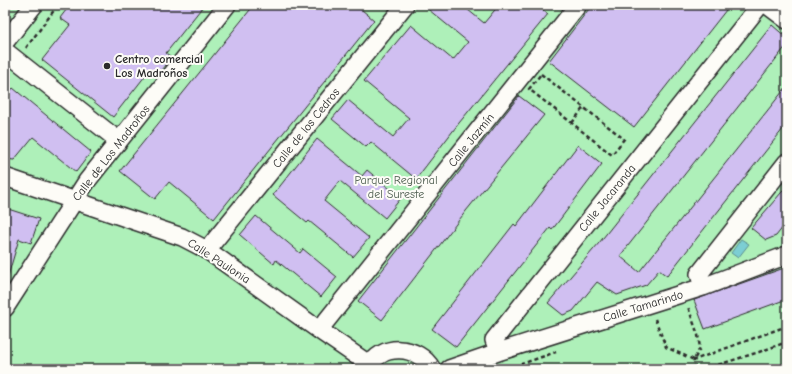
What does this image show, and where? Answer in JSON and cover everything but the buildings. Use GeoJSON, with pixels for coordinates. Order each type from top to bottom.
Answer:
{"type":"FeatureCollection","features":[{"type":"Feature","properties":{"kind":"street"},"geometry":{"type":"LineString","coordinates":[[5,42],[34,5]]}},
{"type":"Feature","properties":{"kind":"street","name":"Calle de Los Madroños"},"geometry":{"type":"LineString","coordinates":[[5,308],[73,200],[227,5]]}},
{"type":"Feature","properties":{"kind":"street","name":"Calle de los Cedros"},"geometry":{"type":"LineString","coordinates":[[207,250],[405,5]]}},
{"type":"Feature","properties":{"kind":"street","name":"Calle Jazmín"},"geometry":{"type":"LineString","coordinates":[[319,330],[578,5]]}},
{"type":"Feature","properties":{"kind":"street","name":"Calle Jacaranda"},"geometry":{"type":"LineString","coordinates":[[498,352],[494,340],[760,5]]}},
{"type":"Feature","properties":{"kind":"street"},"geometry":{"type":"LineString","coordinates":[[767,5],[787,20]]}},
{"type":"Feature","properties":{"kind":"street"},"geometry":{"type":"LineString","coordinates":[[10,56],[119,141]]}},
{"type":"Feature","properties":{"kind":"street"},"geometry":{"type":"LineString","coordinates":[[703,287],[699,274],[787,162]]}},
{"type":"Feature","properties":{"kind":"street","name":"Calle Paulonia"},"geometry":{"type":"LineString","coordinates":[[5,177],[182,237],[207,250],[369,367]]}},
{"type":"Feature","properties":{"kind":"street","name":"Calle Tamarindo"},"geometry":{"type":"LineString","coordinates":[[498,352],[703,287],[787,255]]}},
{"type":"Feature","properties":{"kind":"street"},"geometry":{"type":"LineString","coordinates":[[369,367],[378,356],[388,351],[399,349],[411,351],[421,356],[432,369]]}},
{"type":"Feature","properties":{"kind":"street"},"geometry":{"type":"LineString","coordinates":[[449,369],[498,352]]}},
{"type":"Feature","properties":{"kind":"path"},"geometry":{"type":"LineString","coordinates":[[10,56],[58,5]]}},
{"type":"Feature","properties":{"kind":"path"},"geometry":{"type":"LineString","coordinates":[[542,74],[624,139],[612,155],[572,123],[529,89],[542,74]]}},
{"type":"Feature","properties":{"kind":"path"},"geometry":{"type":"LineString","coordinates":[[572,123],[584,108]]}},
{"type":"Feature","properties":{"kind":"path"},"geometry":{"type":"LineString","coordinates":[[686,304],[698,335],[700,348],[694,360],[695,369]]}},
{"type":"Feature","properties":{"kind":"path"},"geometry":{"type":"LineString","coordinates":[[647,320],[654,318],[666,346],[694,360],[787,326]]}},
{"type":"Feature","properties":{"kind":"path"},"geometry":{"type":"LineString","coordinates":[[706,369],[787,342]]}},
{"type":"Feature","properties":{"kind":"path"},"geometry":{"type":"LineString","coordinates":[[507,369],[559,351]]}},
{"type":"Feature","properties":{"kind":"green space","name":"Parque Regional del Sureste"},"geometry":{"type":"Polygon","coordinates":[[[5,5],[787,5],[787,369],[5,369],[5,5]]]}},
{"type":"Feature","properties":{"kind":"water"},"geometry":{"type":"Polygon","coordinates":[[[741,239],[749,244],[738,258],[731,253],[741,239]]]}},
{"type":"Feature","properties":{"kind":"place","name":"Centro comercial Los Madroños"},"geometry":{"type":"Point","coordinates":[107,66]}}]}
